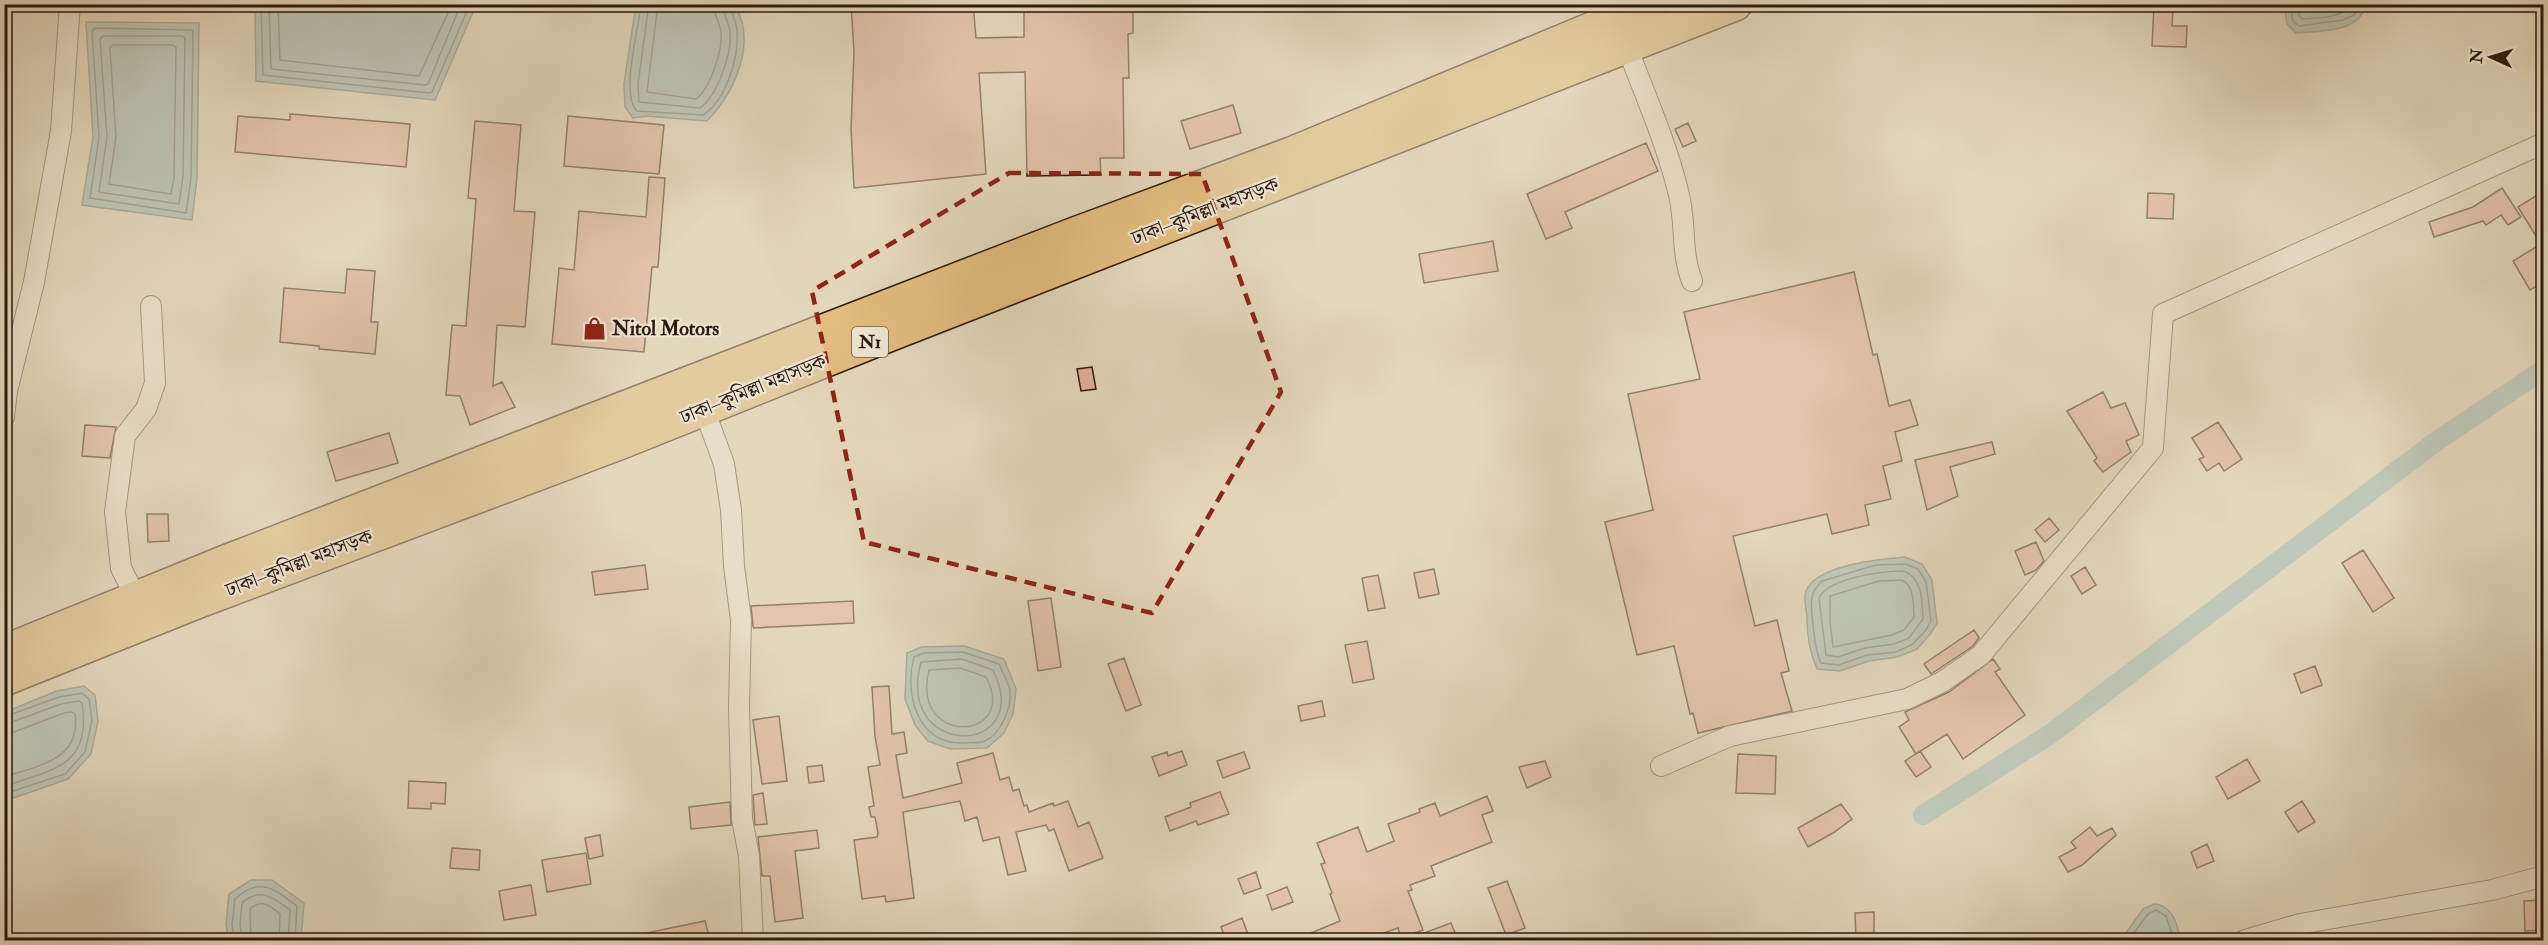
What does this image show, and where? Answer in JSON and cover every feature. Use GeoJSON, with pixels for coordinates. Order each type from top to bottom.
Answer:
{"type":"FeatureCollection","features":[{"type":"Feature","properties":{"kind":"highway","name":"ঢাকা–কুমিল্লা মহাসড়ক"},"geometry":{"type":"LineString","coordinates":[[5,653],[199,600],[704,409],[1616,24],[1652,4]]}},
{"type":"Feature","properties":{"kind":"highway","name":"ঢাকা–কুমিল্লা মহাসড়ক"},"geometry":{"type":"LineString","coordinates":[[5,653],[228,561],[1075,234],[1291,154],[1616,24],[1735,4]]}},
{"type":"Feature","properties":{"kind":"street"},"geometry":{"type":"LineString","coordinates":[[4,417],[7,391],[34,282],[61,132],[70,4]]}},
{"type":"Feature","properties":{"kind":"street"},"geometry":{"type":"LineString","coordinates":[[1616,24],[1666,151],[1679,196],[1686,267],[1692,281]]}},
{"type":"Feature","properties":{"kind":"street"},"geometry":{"type":"LineString","coordinates":[[1661,766],[1730,736],[1907,699],[1942,682],[1981,655],[2037,591],[2152,448],[2163,314],[2544,143]]}},
{"type":"Feature","properties":{"kind":"street"},"geometry":{"type":"LineString","coordinates":[[137,600],[121,568],[115,512],[125,436],[146,409],[155,383],[151,306]]}},
{"type":"Feature","properties":{"kind":"street"},"geometry":{"type":"LineString","coordinates":[[704,409],[724,464],[731,510],[734,566],[741,620],[739,707],[742,819],[749,856],[753,940]]}},
{"type":"Feature","properties":{"kind":"street"},"geometry":{"type":"LineString","coordinates":[[2245,940],[2300,924],[2492,890],[2544,876]]}},
{"type":"Feature","properties":{"kind":"highlighted area"},"geometry":{"type":"Polygon","coordinates":[[[1009,173],[1202,174],[1281,392],[1152,613],[864,542],[812,291],[1009,173]]]}},
{"type":"Feature","properties":{"kind":"water"},"geometry":{"type":"Polygon","coordinates":[[[2284,4],[2365,5],[2356,21],[2347,26],[2326,31],[2296,33],[2287,24],[2284,4]]]}},
{"type":"Feature","properties":{"kind":"water"},"geometry":{"type":"Polygon","coordinates":[[[255,5],[313,6],[476,5],[435,100],[256,81],[255,5]]]}},
{"type":"Feature","properties":{"kind":"water"},"geometry":{"type":"Polygon","coordinates":[[[636,5],[735,5],[743,27],[743,53],[730,90],[707,121],[646,116],[633,118],[625,107],[624,84],[636,5]]]}},
{"type":"Feature","properties":{"kind":"water"},"geometry":{"type":"Polygon","coordinates":[[[86,22],[199,23],[197,178],[192,220],[82,205],[93,137],[86,22]]]}},
{"type":"Feature","properties":{"kind":"water"},"geometry":{"type":"Polygon","coordinates":[[[1905,557],[1922,564],[1932,580],[1937,623],[1931,633],[1917,649],[1897,657],[1869,661],[1840,671],[1817,669],[1809,644],[1805,601],[1810,585],[1833,570],[1864,562],[1905,557]]]}},
{"type":"Feature","properties":{"kind":"water"},"geometry":{"type":"Polygon","coordinates":[[[964,646],[1004,659],[1016,689],[1013,714],[1004,733],[987,748],[950,749],[928,741],[915,725],[905,699],[907,653],[922,647],[964,646]]]}},
{"type":"Feature","properties":{"kind":"water"},"geometry":{"type":"Polygon","coordinates":[[[84,686],[95,695],[98,721],[91,754],[68,779],[5,801],[5,712],[57,691],[84,686]]]}},
{"type":"Feature","properties":{"kind":"water"},"geometry":{"type":"Polygon","coordinates":[[[251,880],[272,880],[304,903],[301,940],[229,940],[226,925],[229,894],[251,880]]]}},
{"type":"Feature","properties":{"kind":"water"},"geometry":{"type":"Polygon","coordinates":[[[2154,904],[2170,912],[2176,922],[2180,940],[2098,940],[2126,933],[2143,909],[2154,904]]]}},
{"type":"Feature","properties":{"kind":"building"},"geometry":{"type":"Polygon","coordinates":[[[851,4],[973,4],[976,38],[1024,37],[1024,4],[1133,4],[1133,33],[1128,34],[1129,78],[1123,78],[1124,158],[1100,158],[1101,175],[1027,176],[1025,72],[979,73],[986,174],[854,188],[851,129],[854,52],[851,4]]]}},
{"type":"Feature","properties":{"kind":"building"},"geometry":{"type":"Polygon","coordinates":[[[2154,4],[2173,4],[2172,26],[2187,26],[2186,47],[2152,46],[2154,4]]]}},
{"type":"Feature","properties":{"kind":"building"},"geometry":{"type":"Polygon","coordinates":[[[1233,105],[1241,133],[1190,149],[1181,121],[1233,105]]]}},
{"type":"Feature","properties":{"kind":"building"},"geometry":{"type":"Polygon","coordinates":[[[290,114],[410,124],[406,167],[235,152],[238,116],[290,120],[290,114]]]}},
{"type":"Feature","properties":{"kind":"building"},"geometry":{"type":"Polygon","coordinates":[[[568,116],[664,125],[659,174],[564,166],[568,116]]]}},
{"type":"Feature","properties":{"kind":"building"},"geometry":{"type":"Polygon","coordinates":[[[475,121],[521,125],[514,211],[535,212],[525,327],[497,325],[493,386],[502,382],[515,407],[470,425],[460,396],[446,395],[452,325],[466,326],[476,199],[468,198],[475,121]]]}},
{"type":"Feature","properties":{"kind":"building"},"geometry":{"type":"Polygon","coordinates":[[[1688,123],[1696,141],[1683,147],[1675,129],[1688,123]]]}},
{"type":"Feature","properties":{"kind":"building"},"geometry":{"type":"Polygon","coordinates":[[[1646,143],[1658,171],[1565,212],[1572,228],[1546,239],[1527,194],[1646,143]]]}},
{"type":"Feature","properties":{"kind":"building"},"geometry":{"type":"Polygon","coordinates":[[[649,177],[665,178],[658,267],[652,267],[644,352],[552,344],[559,268],[574,270],[579,211],[646,217],[649,177]]]}},
{"type":"Feature","properties":{"kind":"building"},"geometry":{"type":"Polygon","coordinates":[[[2502,188],[2521,217],[2508,225],[2501,215],[2486,225],[2483,221],[2434,237],[2429,222],[2473,207],[2502,188]]]}},
{"type":"Feature","properties":{"kind":"building"},"geometry":{"type":"Polygon","coordinates":[[[2544,191],[2544,282],[2530,290],[2513,261],[2541,244],[2518,207],[2544,191]]]}},
{"type":"Feature","properties":{"kind":"building"},"geometry":{"type":"Polygon","coordinates":[[[2148,193],[2174,194],[2173,219],[2147,218],[2148,193]]]}},
{"type":"Feature","properties":{"kind":"building"},"geometry":{"type":"Polygon","coordinates":[[[1493,241],[1498,271],[1424,283],[1419,254],[1493,241]]]}},
{"type":"Feature","properties":{"kind":"building"},"geometry":{"type":"Polygon","coordinates":[[[347,269],[375,271],[371,322],[378,322],[375,354],[319,349],[319,346],[280,342],[284,288],[345,293],[347,269]]]}},
{"type":"Feature","properties":{"kind":"building"},"geometry":{"type":"Polygon","coordinates":[[[1854,272],[1873,355],[1877,354],[1889,406],[1910,400],[1918,425],[1895,432],[1902,461],[1883,466],[1891,499],[1865,505],[1869,525],[1832,534],[1827,514],[1733,536],[1755,626],[1777,620],[1789,671],[1781,673],[1792,711],[1698,733],[1693,713],[1690,714],[1674,646],[1637,655],[1605,522],[1653,510],[1628,394],[1700,379],[1684,312],[1854,272]]]}},
{"type":"Feature","properties":{"kind":"building"},"geometry":{"type":"Polygon","coordinates":[[[1092,367],[1096,389],[1081,391],[1077,369],[1092,367]]]}},
{"type":"Feature","properties":{"kind":"building"},"geometry":{"type":"Polygon","coordinates":[[[2103,392],[2111,408],[2125,403],[2139,435],[2126,441],[2131,452],[2103,472],[2094,461],[2097,458],[2067,411],[2103,392]]]}},
{"type":"Feature","properties":{"kind":"building"},"geometry":{"type":"Polygon","coordinates":[[[2218,422],[2242,459],[2224,471],[2219,463],[2207,471],[2199,459],[2204,457],[2192,438],[2218,422]]]}},
{"type":"Feature","properties":{"kind":"building"},"geometry":{"type":"Polygon","coordinates":[[[85,425],[116,427],[110,458],[82,456],[85,425]]]}},
{"type":"Feature","properties":{"kind":"building"},"geometry":{"type":"Polygon","coordinates":[[[389,433],[398,463],[336,481],[327,452],[389,433]]]}},
{"type":"Feature","properties":{"kind":"building"},"geometry":{"type":"Polygon","coordinates":[[[1992,442],[1995,454],[1950,467],[1958,496],[1927,510],[1915,460],[1992,442]]]}},
{"type":"Feature","properties":{"kind":"building"},"geometry":{"type":"Polygon","coordinates":[[[147,514],[168,514],[169,541],[148,542],[147,514]]]}},
{"type":"Feature","properties":{"kind":"building"},"geometry":{"type":"Polygon","coordinates":[[[2049,518],[2059,530],[2045,542],[2035,530],[2049,518]]]}},
{"type":"Feature","properties":{"kind":"building"},"geometry":{"type":"Polygon","coordinates":[[[2036,542],[2044,561],[2036,570],[2025,575],[2015,551],[2036,542]]]}},
{"type":"Feature","properties":{"kind":"building"},"geometry":{"type":"Polygon","coordinates":[[[2363,550],[2394,598],[2373,612],[2342,563],[2363,550]]]}},
{"type":"Feature","properties":{"kind":"building"},"geometry":{"type":"Polygon","coordinates":[[[645,565],[648,589],[595,595],[592,572],[645,565]]]}},
{"type":"Feature","properties":{"kind":"building"},"geometry":{"type":"Polygon","coordinates":[[[2085,567],[2096,585],[2082,594],[2071,576],[2085,567]]]}},
{"type":"Feature","properties":{"kind":"building"},"geometry":{"type":"Polygon","coordinates":[[[1434,569],[1439,594],[1419,598],[1414,573],[1434,569]]]}},
{"type":"Feature","properties":{"kind":"building"},"geometry":{"type":"Polygon","coordinates":[[[1378,575],[1385,608],[1368,611],[1362,578],[1378,575]]]}},
{"type":"Feature","properties":{"kind":"building"},"geometry":{"type":"Polygon","coordinates":[[[1051,598],[1061,667],[1038,671],[1028,601],[1051,598]]]}},
{"type":"Feature","properties":{"kind":"building"},"geometry":{"type":"Polygon","coordinates":[[[853,601],[854,623],[754,628],[753,626],[751,606],[853,601]]]}},
{"type":"Feature","properties":{"kind":"building"},"geometry":{"type":"Polygon","coordinates":[[[1974,630],[1979,638],[1973,646],[1931,674],[1924,664],[1974,630]]]}},
{"type":"Feature","properties":{"kind":"building"},"geometry":{"type":"Polygon","coordinates":[[[1367,641],[1374,679],[1353,683],[1345,645],[1367,641]]]}},
{"type":"Feature","properties":{"kind":"building"},"geometry":{"type":"Polygon","coordinates":[[[1124,658],[1141,705],[1126,711],[1108,664],[1124,658]]]}},
{"type":"Feature","properties":{"kind":"building"},"geometry":{"type":"Polygon","coordinates":[[[1993,659],[2000,669],[1995,672],[2025,715],[1963,759],[1947,734],[1916,754],[1899,727],[1909,720],[1905,712],[1949,692],[1993,659]]]}},
{"type":"Feature","properties":{"kind":"building"},"geometry":{"type":"Polygon","coordinates":[[[2315,666],[2322,685],[2301,693],[2294,674],[2315,666]]]}},
{"type":"Feature","properties":{"kind":"building"},"geometry":{"type":"Polygon","coordinates":[[[889,686],[892,734],[904,732],[907,753],[896,755],[903,798],[962,783],[957,763],[993,753],[1000,780],[1009,777],[1013,791],[1019,789],[1024,806],[1027,805],[1029,812],[1053,803],[1054,806],[1068,801],[1078,827],[1089,822],[1103,858],[1069,871],[1054,829],[1049,831],[1046,825],[1016,832],[1026,871],[1008,875],[999,837],[983,841],[977,817],[965,821],[960,801],[903,812],[914,898],[886,902],[885,896],[862,899],[854,840],[877,837],[878,833],[875,817],[871,817],[869,807],[874,806],[868,767],[880,765],[875,736],[872,687],[889,686]]]}},
{"type":"Feature","properties":{"kind":"building"},"geometry":{"type":"Polygon","coordinates":[[[1322,701],[1325,716],[1301,721],[1298,706],[1322,701]]]}},
{"type":"Feature","properties":{"kind":"building"},"geometry":{"type":"Polygon","coordinates":[[[779,716],[787,781],[762,784],[753,720],[779,716]]]}},
{"type":"Feature","properties":{"kind":"building"},"geometry":{"type":"Polygon","coordinates":[[[1182,751],[1187,765],[1159,776],[1152,757],[1167,752],[1168,756],[1182,751]]]}},
{"type":"Feature","properties":{"kind":"building"},"geometry":{"type":"Polygon","coordinates":[[[1920,751],[1931,767],[1916,777],[1905,761],[1920,751]]]}},
{"type":"Feature","properties":{"kind":"building"},"geometry":{"type":"Polygon","coordinates":[[[1244,752],[1250,768],[1223,778],[1217,761],[1244,752]]]}},
{"type":"Feature","properties":{"kind":"building"},"geometry":{"type":"Polygon","coordinates":[[[1738,754],[1776,756],[1775,794],[1736,793],[1738,754]]]}},
{"type":"Feature","properties":{"kind":"building"},"geometry":{"type":"Polygon","coordinates":[[[2247,759],[2260,781],[2228,799],[2216,777],[2247,759]]]}},
{"type":"Feature","properties":{"kind":"building"},"geometry":{"type":"Polygon","coordinates":[[[1545,761],[1551,777],[1527,788],[1519,767],[1545,761]]]}},
{"type":"Feature","properties":{"kind":"building"},"geometry":{"type":"Polygon","coordinates":[[[822,765],[824,781],[809,783],[807,767],[822,765]]]}},
{"type":"Feature","properties":{"kind":"building"},"geometry":{"type":"Polygon","coordinates":[[[409,781],[446,783],[445,804],[431,803],[431,809],[408,808],[409,781]]]}},
{"type":"Feature","properties":{"kind":"building"},"geometry":{"type":"Polygon","coordinates":[[[1220,792],[1229,814],[1198,825],[1196,821],[1170,831],[1165,817],[1191,807],[1190,803],[1220,792]]]}},
{"type":"Feature","properties":{"kind":"building"},"geometry":{"type":"Polygon","coordinates":[[[763,793],[767,824],[755,825],[753,795],[763,793]]]}},
{"type":"Feature","properties":{"kind":"building"},"geometry":{"type":"Polygon","coordinates":[[[1487,796],[1493,811],[1482,815],[1492,842],[1431,866],[1435,876],[1410,885],[1412,890],[1408,891],[1423,930],[1401,938],[1398,928],[1364,940],[1294,940],[1340,921],[1321,864],[1325,863],[1317,843],[1358,827],[1367,852],[1394,841],[1388,824],[1420,812],[1419,809],[1435,803],[1440,816],[1487,796]]]}},
{"type":"Feature","properties":{"kind":"building"},"geometry":{"type":"Polygon","coordinates":[[[2302,801],[2315,822],[2298,832],[2285,812],[2302,801]]]}},
{"type":"Feature","properties":{"kind":"building"},"geometry":{"type":"Polygon","coordinates":[[[730,802],[731,825],[691,829],[689,807],[730,802]]]}},
{"type":"Feature","properties":{"kind":"building"},"geometry":{"type":"Polygon","coordinates":[[[1841,804],[1852,819],[1808,847],[1798,828],[1841,804]]]}},
{"type":"Feature","properties":{"kind":"building"},"geometry":{"type":"Polygon","coordinates":[[[2090,827],[2097,836],[2112,828],[2116,835],[2082,865],[2068,872],[2059,857],[2076,848],[2071,842],[2090,827]]]}},
{"type":"Feature","properties":{"kind":"building"},"geometry":{"type":"Polygon","coordinates":[[[817,830],[819,848],[795,851],[803,918],[775,922],[770,876],[762,876],[758,837],[817,830]]]}},
{"type":"Feature","properties":{"kind":"building"},"geometry":{"type":"Polygon","coordinates":[[[600,835],[603,856],[589,859],[585,838],[600,835]]]}},
{"type":"Feature","properties":{"kind":"building"},"geometry":{"type":"Polygon","coordinates":[[[2207,844],[2214,861],[2197,868],[2191,852],[2207,844]]]}},
{"type":"Feature","properties":{"kind":"building"},"geometry":{"type":"Polygon","coordinates":[[[452,848],[480,850],[479,870],[450,868],[452,848]]]}},
{"type":"Feature","properties":{"kind":"building"},"geometry":{"type":"Polygon","coordinates":[[[586,853],[591,884],[547,892],[542,860],[586,853]]]}},
{"type":"Feature","properties":{"kind":"building"},"geometry":{"type":"Polygon","coordinates":[[[1256,872],[1261,888],[1244,894],[1238,879],[1256,872]]]}},
{"type":"Feature","properties":{"kind":"building"},"geometry":{"type":"Polygon","coordinates":[[[1507,881],[1525,928],[1506,935],[1488,888],[1507,881]]]}},
{"type":"Feature","properties":{"kind":"building"},"geometry":{"type":"Polygon","coordinates":[[[531,885],[536,915],[504,920],[499,891],[531,885]]]}},
{"type":"Feature","properties":{"kind":"building"},"geometry":{"type":"Polygon","coordinates":[[[1287,887],[1293,902],[1272,910],[1267,895],[1287,887]]]}},
{"type":"Feature","properties":{"kind":"building"},"geometry":{"type":"Polygon","coordinates":[[[2544,900],[2544,930],[2525,931],[2524,901],[2544,900]]]}},
{"type":"Feature","properties":{"kind":"building"},"geometry":{"type":"Polygon","coordinates":[[[1874,912],[1874,940],[1856,940],[1855,913],[1874,912]]]}},
{"type":"Feature","properties":{"kind":"building"},"geometry":{"type":"Polygon","coordinates":[[[1242,918],[1250,940],[1226,940],[1221,927],[1242,918]]]}},
{"type":"Feature","properties":{"kind":"building"},"geometry":{"type":"Polygon","coordinates":[[[705,921],[710,940],[636,940],[636,935],[705,921]]]}},
{"type":"Feature","properties":{"kind":"building"},"geometry":{"type":"Polygon","coordinates":[[[1451,923],[1458,940],[1408,940],[1408,939],[1451,923]]]}},
{"type":"Feature","properties":{"kind":"waterway"},"geometry":{"type":"LineString","coordinates":[[1923,815],[2049,735],[2434,443],[2544,369]]}},
{"type":"Feature","properties":{"kind":"place","name":"Nitol Motors"},"geometry":{"type":"Point","coordinates":[594,328]}}]}
